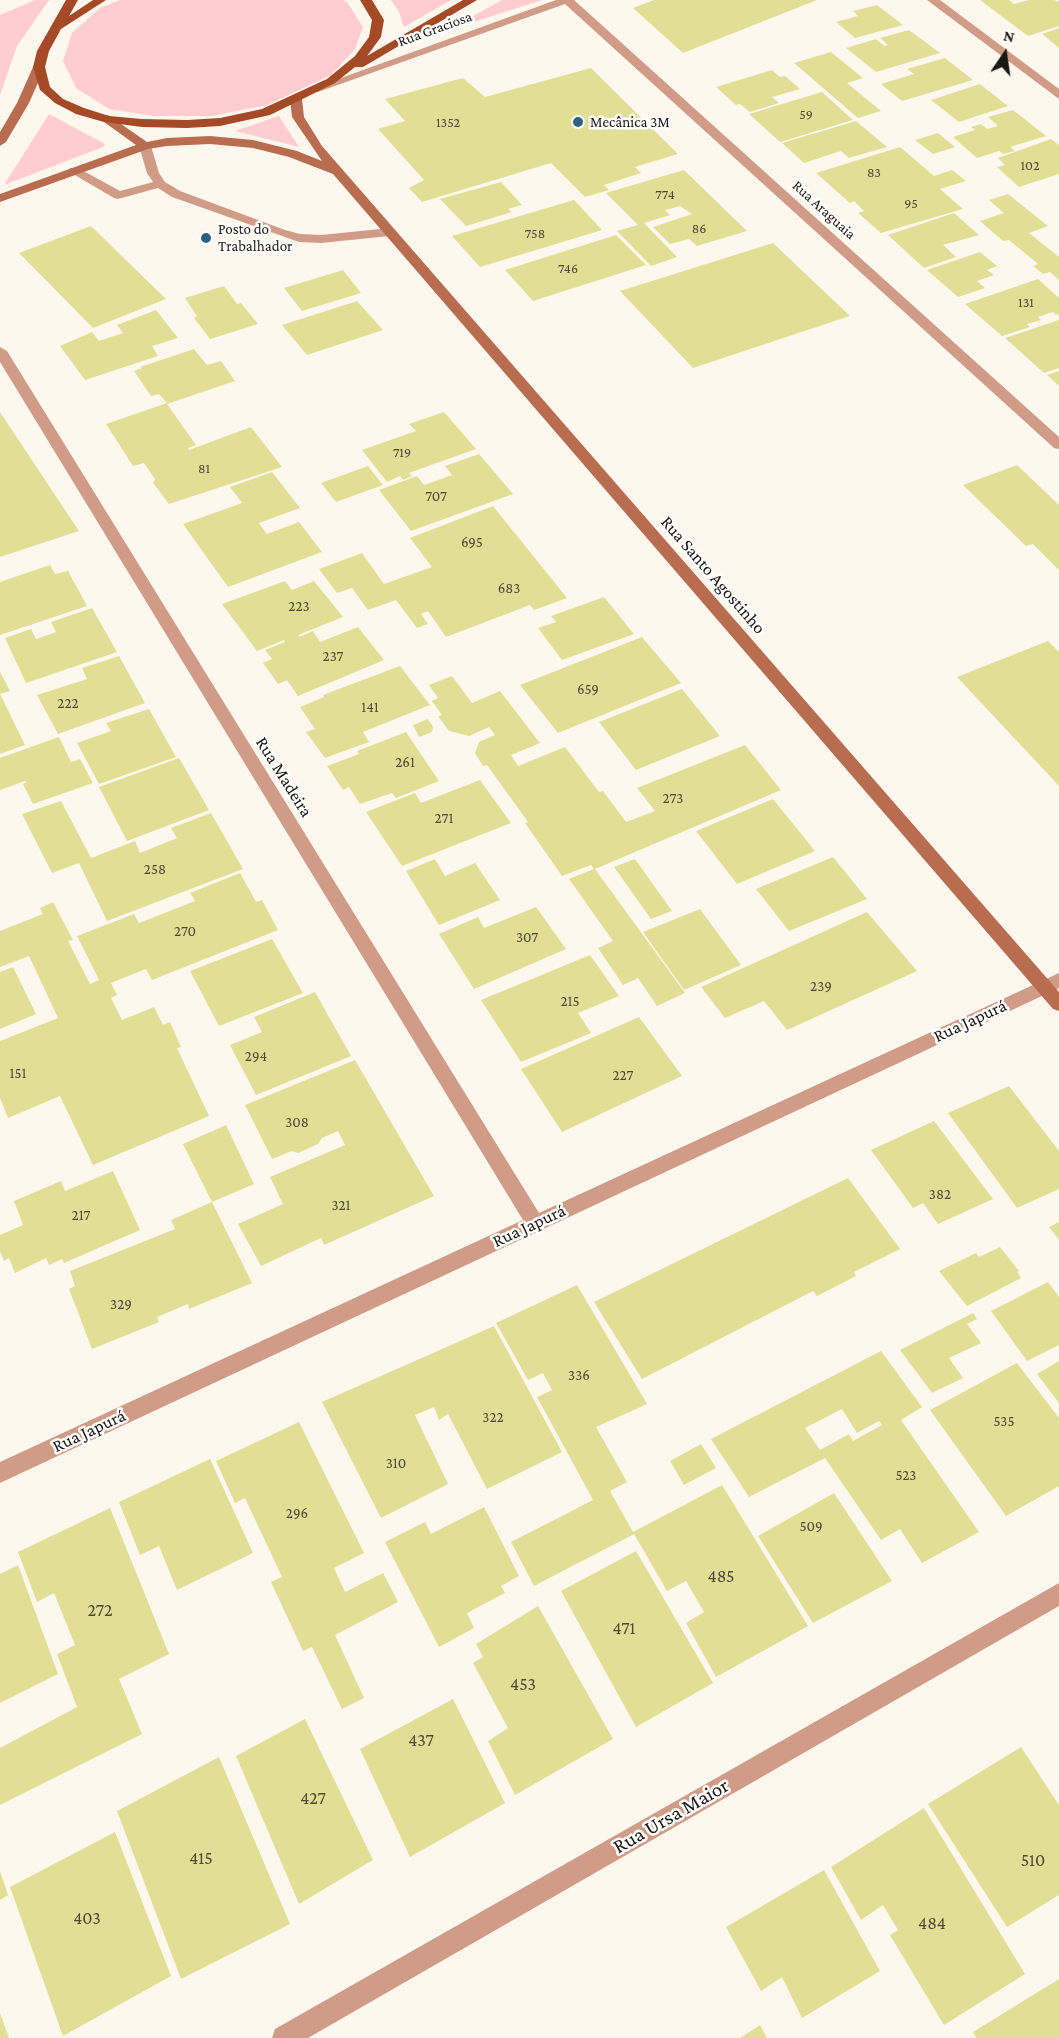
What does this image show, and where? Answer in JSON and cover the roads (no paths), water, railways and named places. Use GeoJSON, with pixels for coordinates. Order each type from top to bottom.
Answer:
{"type":"FeatureCollection","features":[{"type":"Feature","properties":{"kind":"main road"},"geometry":{"type":"LineString","coordinates":[[0,142],[23,103],[44,51],[72,0]]}},
{"type":"Feature","properties":{"kind":"main road"},"geometry":{"type":"LineString","coordinates":[[55,30],[100,0]]}},
{"type":"Feature","properties":{"kind":"main road"},"geometry":{"type":"LineString","coordinates":[[331,81],[359,58],[375,37],[378,20],[366,0]]}},
{"type":"Feature","properties":{"kind":"main road"},"geometry":{"type":"LineString","coordinates":[[39,67],[44,88],[59,102],[80,111],[108,119],[142,123],[220,122],[266,112],[296,99],[471,0]]}},
{"type":"Feature","properties":{"kind":"main road","name":"Rua Santo Agostinho"},"geometry":{"type":"LineString","coordinates":[[296,99],[298,117],[305,132],[390,232],[1052,983],[1059,1004]]}},
{"type":"Feature","properties":{"kind":"main road"},"geometry":{"type":"LineString","coordinates":[[108,119],[146,146]]}},
{"type":"Feature","properties":{"kind":"main road","name":"Rua Santo Agostinho"},"geometry":{"type":"LineString","coordinates":[[146,146],[191,140],[253,144],[293,154],[338,171]]}},
{"type":"Feature","properties":{"kind":"main road"},"geometry":{"type":"LineString","coordinates":[[0,198],[146,146]]}},
{"type":"Feature","properties":{"kind":"street","name":"Rua Graciosa"},"geometry":{"type":"LineString","coordinates":[[314,90],[567,0]]}},
{"type":"Feature","properties":{"kind":"street","name":"Rua Araguaia"},"geometry":{"type":"LineString","coordinates":[[567,0],[1059,445]]}},
{"type":"Feature","properties":{"kind":"street"},"geometry":{"type":"LineString","coordinates":[[933,0],[1059,95]]}},
{"type":"Feature","properties":{"kind":"street"},"geometry":{"type":"LineString","coordinates":[[146,146],[153,173],[160,184],[176,194],[299,238],[321,239],[390,232]]}},
{"type":"Feature","properties":{"kind":"street"},"geometry":{"type":"LineString","coordinates":[[74,171],[118,195],[160,184]]}},
{"type":"Feature","properties":{"kind":"street","name":"Rua Madeira"},"geometry":{"type":"LineString","coordinates":[[0,351],[535,1223]]}},
{"type":"Feature","properties":{"kind":"street","name":"Rua Japurá"},"geometry":{"type":"LineString","coordinates":[[0,1473],[1052,983]]}},
{"type":"Feature","properties":{"kind":"street","name":"Rua Ursa Maior"},"geometry":{"type":"LineString","coordinates":[[284,2038],[1059,1594]]}},
{"type":"Feature","properties":{"kind":"place","name":"Mecânica 3M"},"geometry":{"type":"Point","coordinates":[578,122]}},
{"type":"Feature","properties":{"kind":"place","name":"Posto do Trabalhador"},"geometry":{"type":"Point","coordinates":[206,238]}}]}
